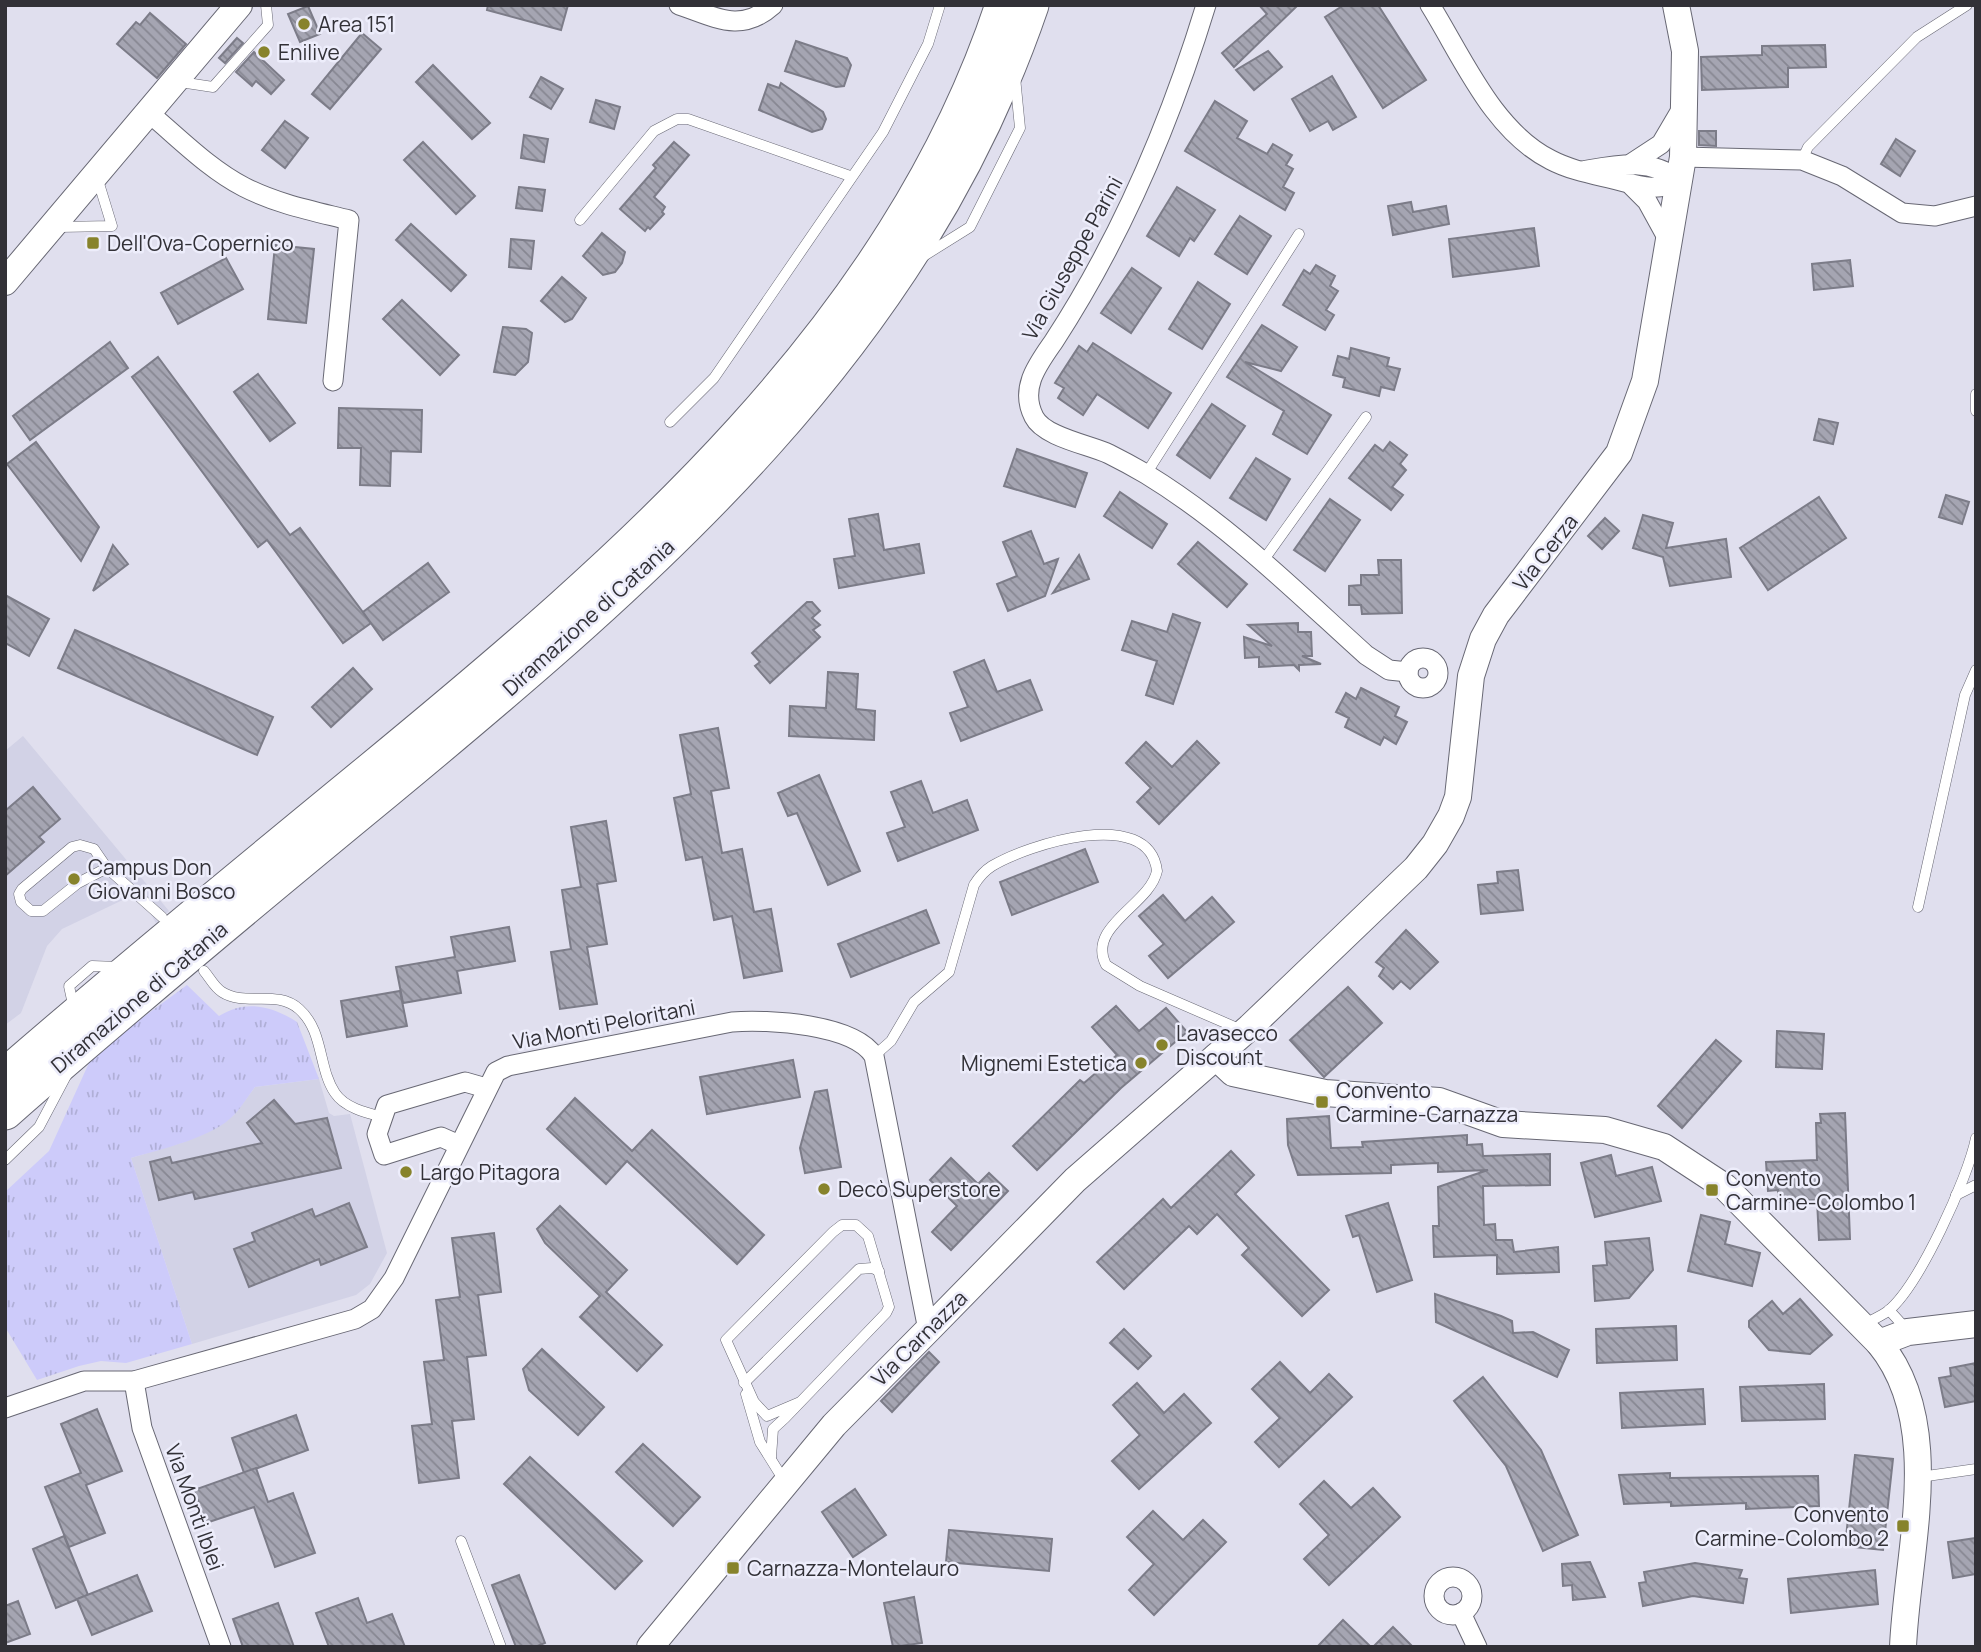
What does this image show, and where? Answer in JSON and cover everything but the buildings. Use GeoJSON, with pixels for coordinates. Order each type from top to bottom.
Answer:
{"type":"FeatureCollection","features":[{"type":"Feature","properties":{"kind":"highway","name":"Diramazione di Catania"},"geometry":{"type":"LineString","coordinates":[[5,1112],[132,967],[527,642],[651,525],[748,425],[807,357],[877,258],[917,195],[968,97],[1003,5]]}},
{"type":"Feature","properties":{"kind":"highway","name":"Diramazione di Catania"},"geometry":{"type":"LineString","coordinates":[[5,1076],[79,1029],[545,659],[669,545],[758,452],[830,370],[901,271],[941,207],[1013,59],[1031,5]]}},
{"type":"Feature","properties":{"kind":"main road"},"geometry":{"type":"LineString","coordinates":[[5,282],[239,5]]}},
{"type":"Feature","properties":{"kind":"main road","name":"Via Cerza"},"geometry":{"type":"LineString","coordinates":[[1216,1057],[1416,868],[1435,844],[1451,816],[1461,777],[1471,676],[1483,639],[1496,615],[1619,453],[1645,381],[1681,169],[1686,100],[1685,51],[1676,5]]}},
{"type":"Feature","properties":{"kind":"main road"},"geometry":{"type":"LineString","coordinates":[[1216,1057],[1234,1073],[1325,1093],[1439,1101],[1503,1124],[1596,1129],[1628,1134],[1664,1147],[1725,1187],[1895,1363],[1908,1403],[1919,1477],[1903,1647]]}},
{"type":"Feature","properties":{"kind":"main road","name":"Via Carnazza"},"geometry":{"type":"LineString","coordinates":[[650,1647],[834,1424],[1075,1180],[1216,1057]]}},
{"type":"Feature","properties":{"kind":"main road"},"geometry":{"type":"LineString","coordinates":[[1870,1335],[1976,1324]]}},
{"type":"Feature","properties":{"kind":"street"},"geometry":{"type":"LineString","coordinates":[[679,5],[742,23],[761,16],[773,5]]}},
{"type":"Feature","properties":{"kind":"street","name":"Via Giuseppe Parini"},"geometry":{"type":"LineString","coordinates":[[1206,5],[1186,73],[1144,176],[1078,304],[1030,377],[1028,400],[1035,420],[1055,434],[1107,453],[1146,474],[1207,514],[1366,655],[1389,670],[1408,672]]}},
{"type":"Feature","properties":{"kind":"street"},"geometry":{"type":"LineString","coordinates":[[1430,5],[1496,113],[1514,134],[1552,161],[1632,186],[1668,187],[1681,169]]}},
{"type":"Feature","properties":{"kind":"street"},"geometry":{"type":"LineString","coordinates":[[1629,165],[1661,144],[1686,100]]}},
{"type":"Feature","properties":{"kind":"street"},"geometry":{"type":"LineString","coordinates":[[149,113],[220,172],[245,188],[287,205],[349,220],[333,381]]}},
{"type":"Feature","properties":{"kind":"street"},"geometry":{"type":"LineString","coordinates":[[1582,171],[1629,165],[1681,169],[1802,160],[1842,176],[1902,214],[1935,216],[1976,206]]}},
{"type":"Feature","properties":{"kind":"street"},"geometry":{"type":"LineString","coordinates":[[1632,186],[1647,201],[1669,241]]}},
{"type":"Feature","properties":{"kind":"street","name":"Via Monti Peloritani"},"geometry":{"type":"LineString","coordinates":[[5,1408],[84,1381],[134,1381],[355,1320],[372,1309],[394,1278],[486,1088],[496,1072],[508,1066],[760,1020],[807,1025],[867,1045],[874,1056]]}},
{"type":"Feature","properties":{"kind":"street"},"geometry":{"type":"LineString","coordinates":[[874,1056],[928,1330]]}},
{"type":"Feature","properties":{"kind":"street"},"geometry":{"type":"LineString","coordinates":[[459,1145],[441,1137],[384,1155],[377,1134],[387,1105],[465,1082],[486,1088]]}},
{"type":"Feature","properties":{"kind":"street","name":"Via Monti Iblei"},"geometry":{"type":"LineString","coordinates":[[134,1381],[142,1428],[221,1647]]}},
{"type":"Feature","properties":{"kind":"street"},"geometry":{"type":"LineString","coordinates":[[1461,1613],[1477,1647]]}},
{"type":"Feature","properties":{"kind":"lane"},"geometry":{"type":"LineString","coordinates":[[176,82],[213,88],[268,25],[266,5]]}},
{"type":"Feature","properties":{"kind":"lane"},"geometry":{"type":"LineString","coordinates":[[670,422],[714,379],[850,176],[883,132],[906,93],[928,44],[940,5]]}},
{"type":"Feature","properties":{"kind":"lane"},"geometry":{"type":"LineString","coordinates":[[1802,160],[1808,147],[1917,37],[1967,5]]}},
{"type":"Feature","properties":{"kind":"lane"},"geometry":{"type":"LineString","coordinates":[[580,220],[654,131],[677,119],[688,120],[850,176]]}},
{"type":"Feature","properties":{"kind":"lane"},"geometry":{"type":"LineString","coordinates":[[51,227],[112,226],[102,167]]}},
{"type":"Feature","properties":{"kind":"lane"},"geometry":{"type":"LineString","coordinates":[[1146,474],[1299,234]]}},
{"type":"Feature","properties":{"kind":"lane"},"geometry":{"type":"LineString","coordinates":[[1976,394],[1976,411]]}},
{"type":"Feature","properties":{"kind":"lane"},"geometry":{"type":"LineString","coordinates":[[1263,561],[1366,417]]}},
{"type":"Feature","properties":{"kind":"lane"},"geometry":{"type":"LineString","coordinates":[[1919,907],[1965,695],[1976,670]]}},
{"type":"Feature","properties":{"kind":"lane"},"geometry":{"type":"LineString","coordinates":[[874,1056],[891,1041],[914,1002],[949,972],[974,885],[982,873],[993,865],[1051,843],[1094,835],[1114,834],[1135,839],[1151,852],[1157,871],[1148,889],[1106,934],[1101,946],[1106,964],[1140,986],[1247,1029]]}},
{"type":"Feature","properties":{"kind":"lane"},"geometry":{"type":"LineString","coordinates":[[107,868],[78,883],[43,911],[31,911],[21,902],[19,894],[22,888],[72,847],[80,845],[94,849],[107,868],[162,917]]}},
{"type":"Feature","properties":{"kind":"lane"},"geometry":{"type":"LineString","coordinates":[[204,971],[216,987],[231,996],[274,998],[298,1008],[316,1035],[335,1093],[349,1105],[383,1117]]}},
{"type":"Feature","properties":{"kind":"lane"},"geometry":{"type":"LineString","coordinates":[[5,1160],[39,1127],[79,1029]]}},
{"type":"Feature","properties":{"kind":"lane"},"geometry":{"type":"LineString","coordinates":[[1870,1335],[1939,1234],[1971,1161],[1976,1138]]}},
{"type":"Feature","properties":{"kind":"lane"},"geometry":{"type":"LineString","coordinates":[[1956,1196],[1976,1185]]}},
{"type":"Feature","properties":{"kind":"lane"},"geometry":{"type":"LineString","coordinates":[[771,1457],[773,1429],[800,1402],[886,1313],[889,1301],[863,1229],[848,1224],[833,1232],[727,1336],[726,1340],[744,1383],[754,1402],[767,1416],[800,1402]]}},
{"type":"Feature","properties":{"kind":"lane"},"geometry":{"type":"LineString","coordinates":[[744,1383],[859,1269],[872,1268],[879,1271]]}},
{"type":"Feature","properties":{"kind":"lane"},"geometry":{"type":"LineString","coordinates":[[1889,1310],[1908,1332]]}},
{"type":"Feature","properties":{"kind":"lane"},"geometry":{"type":"LineString","coordinates":[[744,1383],[760,1442],[786,1483]]}},
{"type":"Feature","properties":{"kind":"lane"},"geometry":{"type":"LineString","coordinates":[[1919,1477],[1976,1469]]}},
{"type":"Feature","properties":{"kind":"lane"},"geometry":{"type":"LineString","coordinates":[[461,1541],[501,1647]]}},
{"type":"Feature","properties":{"kind":"shaded area","name":"Campus Don Giovanni Bosco"},"geometry":{"type":"Polygon","coordinates":[[[23,736],[169,911],[156,923],[144,903],[131,896],[62,929],[47,946],[21,1013],[5,1025],[5,751],[23,736]]]}},
{"type":"Feature","properties":{"kind":"shaded area"},"geometry":{"type":"Polygon","coordinates":[[[319,1079],[329,1113],[334,1116],[350,1114],[387,1253],[370,1284],[356,1295],[192,1344],[131,1158],[184,1142],[221,1124],[234,1115],[255,1087],[319,1079]]]}},
{"type":"Feature","properties":{"kind":"green space"},"geometry":{"type":"Polygon","coordinates":[[[187,985],[219,1016],[249,1006],[278,1012],[297,1022],[319,1079],[255,1087],[235,1114],[214,1130],[186,1142],[131,1158],[192,1344],[126,1363],[101,1361],[79,1366],[37,1380],[5,1327],[5,1192],[49,1151],[93,1054],[187,985]]]}},
{"type":"Feature","properties":{"kind":"place","name":"Area 151"},"geometry":{"type":"Point","coordinates":[304,24]}},
{"type":"Feature","properties":{"kind":"place","name":"Enilive"},"geometry":{"type":"Point","coordinates":[264,52]}},
{"type":"Feature","properties":{"kind":"place","name":"Dell'Ova-Copernico"},"geometry":{"type":"Point","coordinates":[93,243]}},
{"type":"Feature","properties":{"kind":"place","name":"Campus Don Giovanni Bosco"},"geometry":{"type":"Point","coordinates":[74,879]}},
{"type":"Feature","properties":{"kind":"place","name":"Lavasecco Discount"},"geometry":{"type":"Point","coordinates":[1162,1045]}},
{"type":"Feature","properties":{"kind":"place","name":"Mignemi Estetica"},"geometry":{"type":"Point","coordinates":[1141,1063]}},
{"type":"Feature","properties":{"kind":"place","name":"Convento Carmine-Carnazza"},"geometry":{"type":"Point","coordinates":[1322,1102]}},
{"type":"Feature","properties":{"kind":"place","name":"Largo Pitagora"},"geometry":{"type":"Point","coordinates":[406,1172]}},
{"type":"Feature","properties":{"kind":"place","name":"Decò Superstore"},"geometry":{"type":"Point","coordinates":[824,1189]}},
{"type":"Feature","properties":{"kind":"place","name":"Convento Carmine-Colombo 1"},"geometry":{"type":"Point","coordinates":[1712,1190]}},
{"type":"Feature","properties":{"kind":"place","name":"Convento Carmine-Colombo 2"},"geometry":{"type":"Point","coordinates":[1903,1526]}},
{"type":"Feature","properties":{"kind":"place","name":"Carnazza-Montelauro"},"geometry":{"type":"Point","coordinates":[733,1568]}}]}
